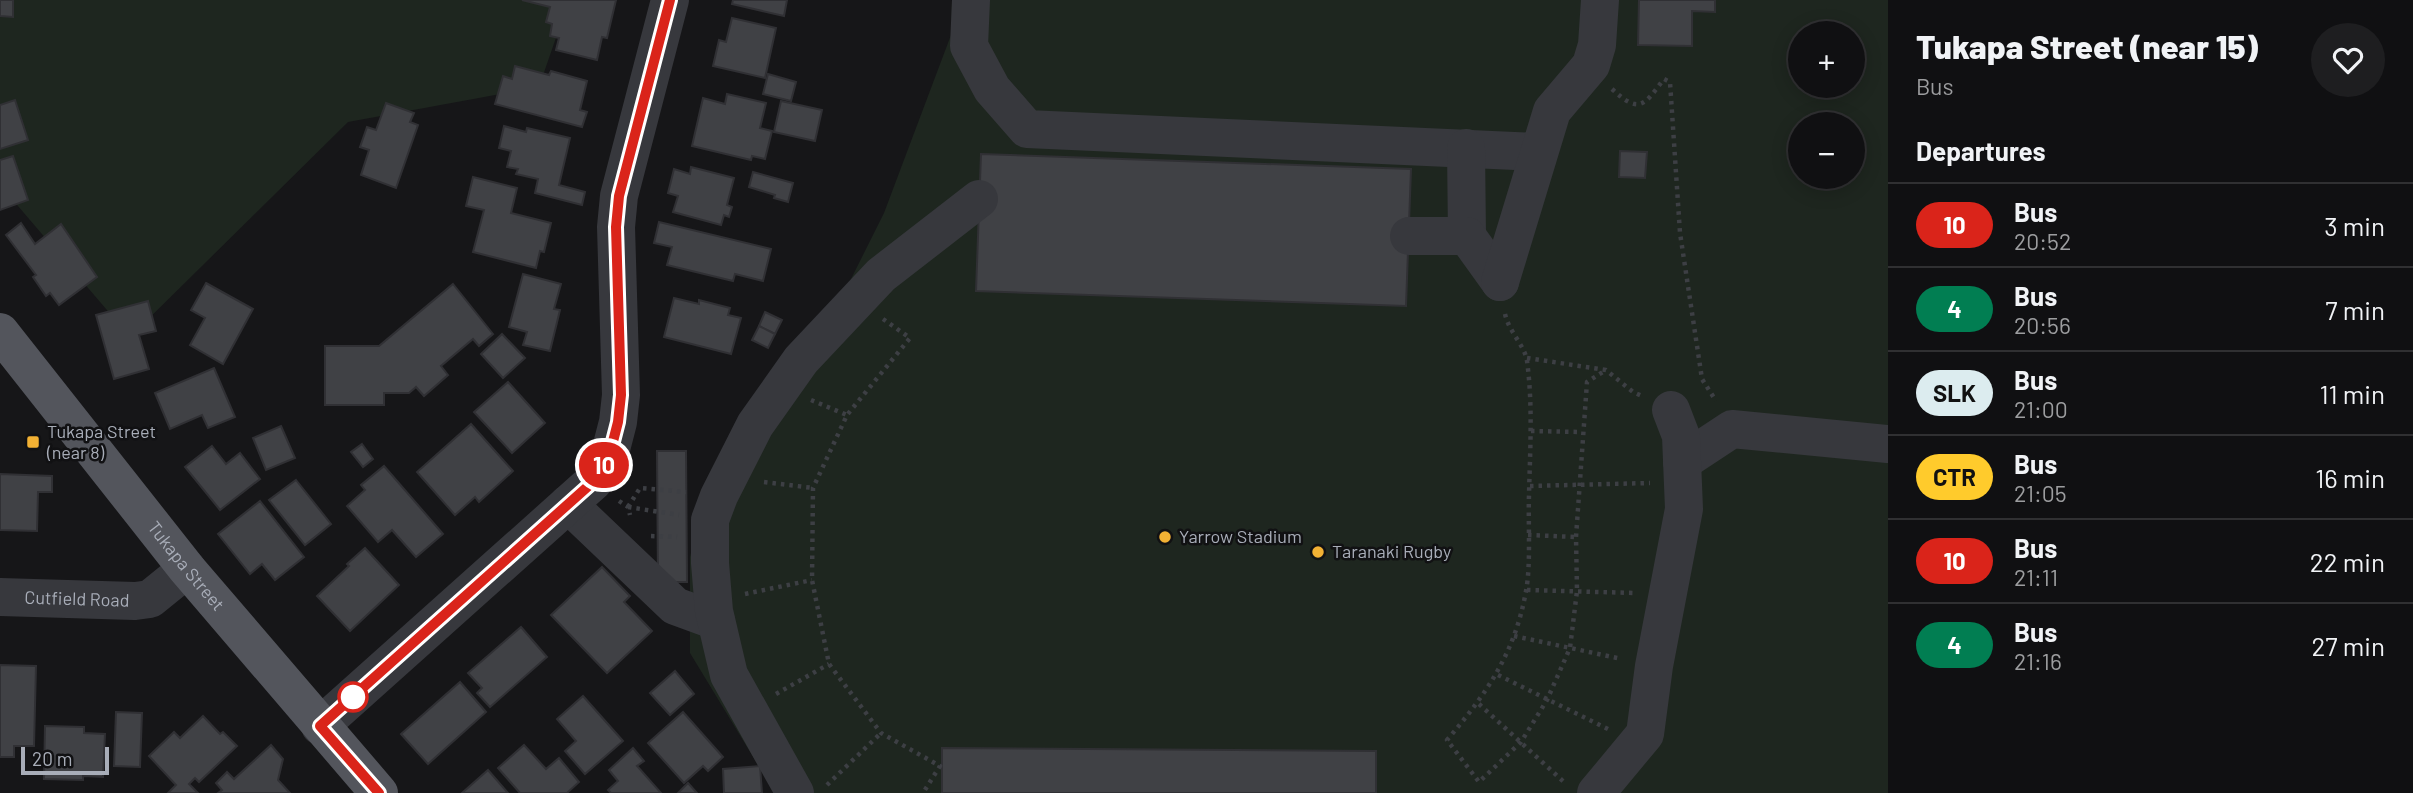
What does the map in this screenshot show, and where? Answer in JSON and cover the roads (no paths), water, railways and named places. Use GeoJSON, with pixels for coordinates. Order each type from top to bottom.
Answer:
{"type":"FeatureCollection","features":[{"type":"Feature","properties":{"kind":"main road","name":"Tukapa Street"},"geometry":{"type":"LineString","coordinates":[[0,331],[187,569],[379,793]]}},
{"type":"Feature","properties":{"kind":"street"},"geometry":{"type":"LineString","coordinates":[[320,726],[594,481],[609,457],[618,422],[621,395],[616,227],[619,196],[670,0]]}},
{"type":"Feature","properties":{"kind":"street"},"geometry":{"type":"LineString","coordinates":[[971,0],[969,46],[992,89],[1027,129],[1539,152]]}},
{"type":"Feature","properties":{"kind":"street"},"geometry":{"type":"LineString","coordinates":[[1466,148],[1467,236],[1500,282],[1552,111],[1591,65],[1597,45],[1600,0]]}},
{"type":"Feature","properties":{"kind":"street"},"geometry":{"type":"LineString","coordinates":[[795,793],[729,675],[715,611],[716,508],[755,425],[801,360],[881,275],[979,199]]}},
{"type":"Feature","properties":{"kind":"street"},"geometry":{"type":"LineString","coordinates":[[1409,236],[1467,236]]}},
{"type":"Feature","properties":{"kind":"street"},"geometry":{"type":"LineString","coordinates":[[1582,789],[1638,743],[1645,734],[1654,666],[1684,509],[1681,436],[1671,410]]}},
{"type":"Feature","properties":{"kind":"street"},"geometry":{"type":"LineString","coordinates":[[1682,472],[1732,429],[1888,444]]}},
{"type":"Feature","properties":{"kind":"street"},"geometry":{"type":"LineString","coordinates":[[568,504],[675,606],[715,611]]}},
{"type":"Feature","properties":{"kind":"street","name":"Cutfield Road"},"geometry":{"type":"LineString","coordinates":[[0,597],[135,601],[150,598],[187,569]]}},
{"type":"Feature","properties":{"kind":"place","name":"Tukapa Street (near 8)"},"geometry":{"type":"Point","coordinates":[33,442]}},
{"type":"Feature","properties":{"kind":"place","name":"Yarrow Stadium"},"geometry":{"type":"Point","coordinates":[1165,537]}},
{"type":"Feature","properties":{"kind":"place","name":"Taranaki Rugby"},"geometry":{"type":"Point","coordinates":[1318,552]}}]}
